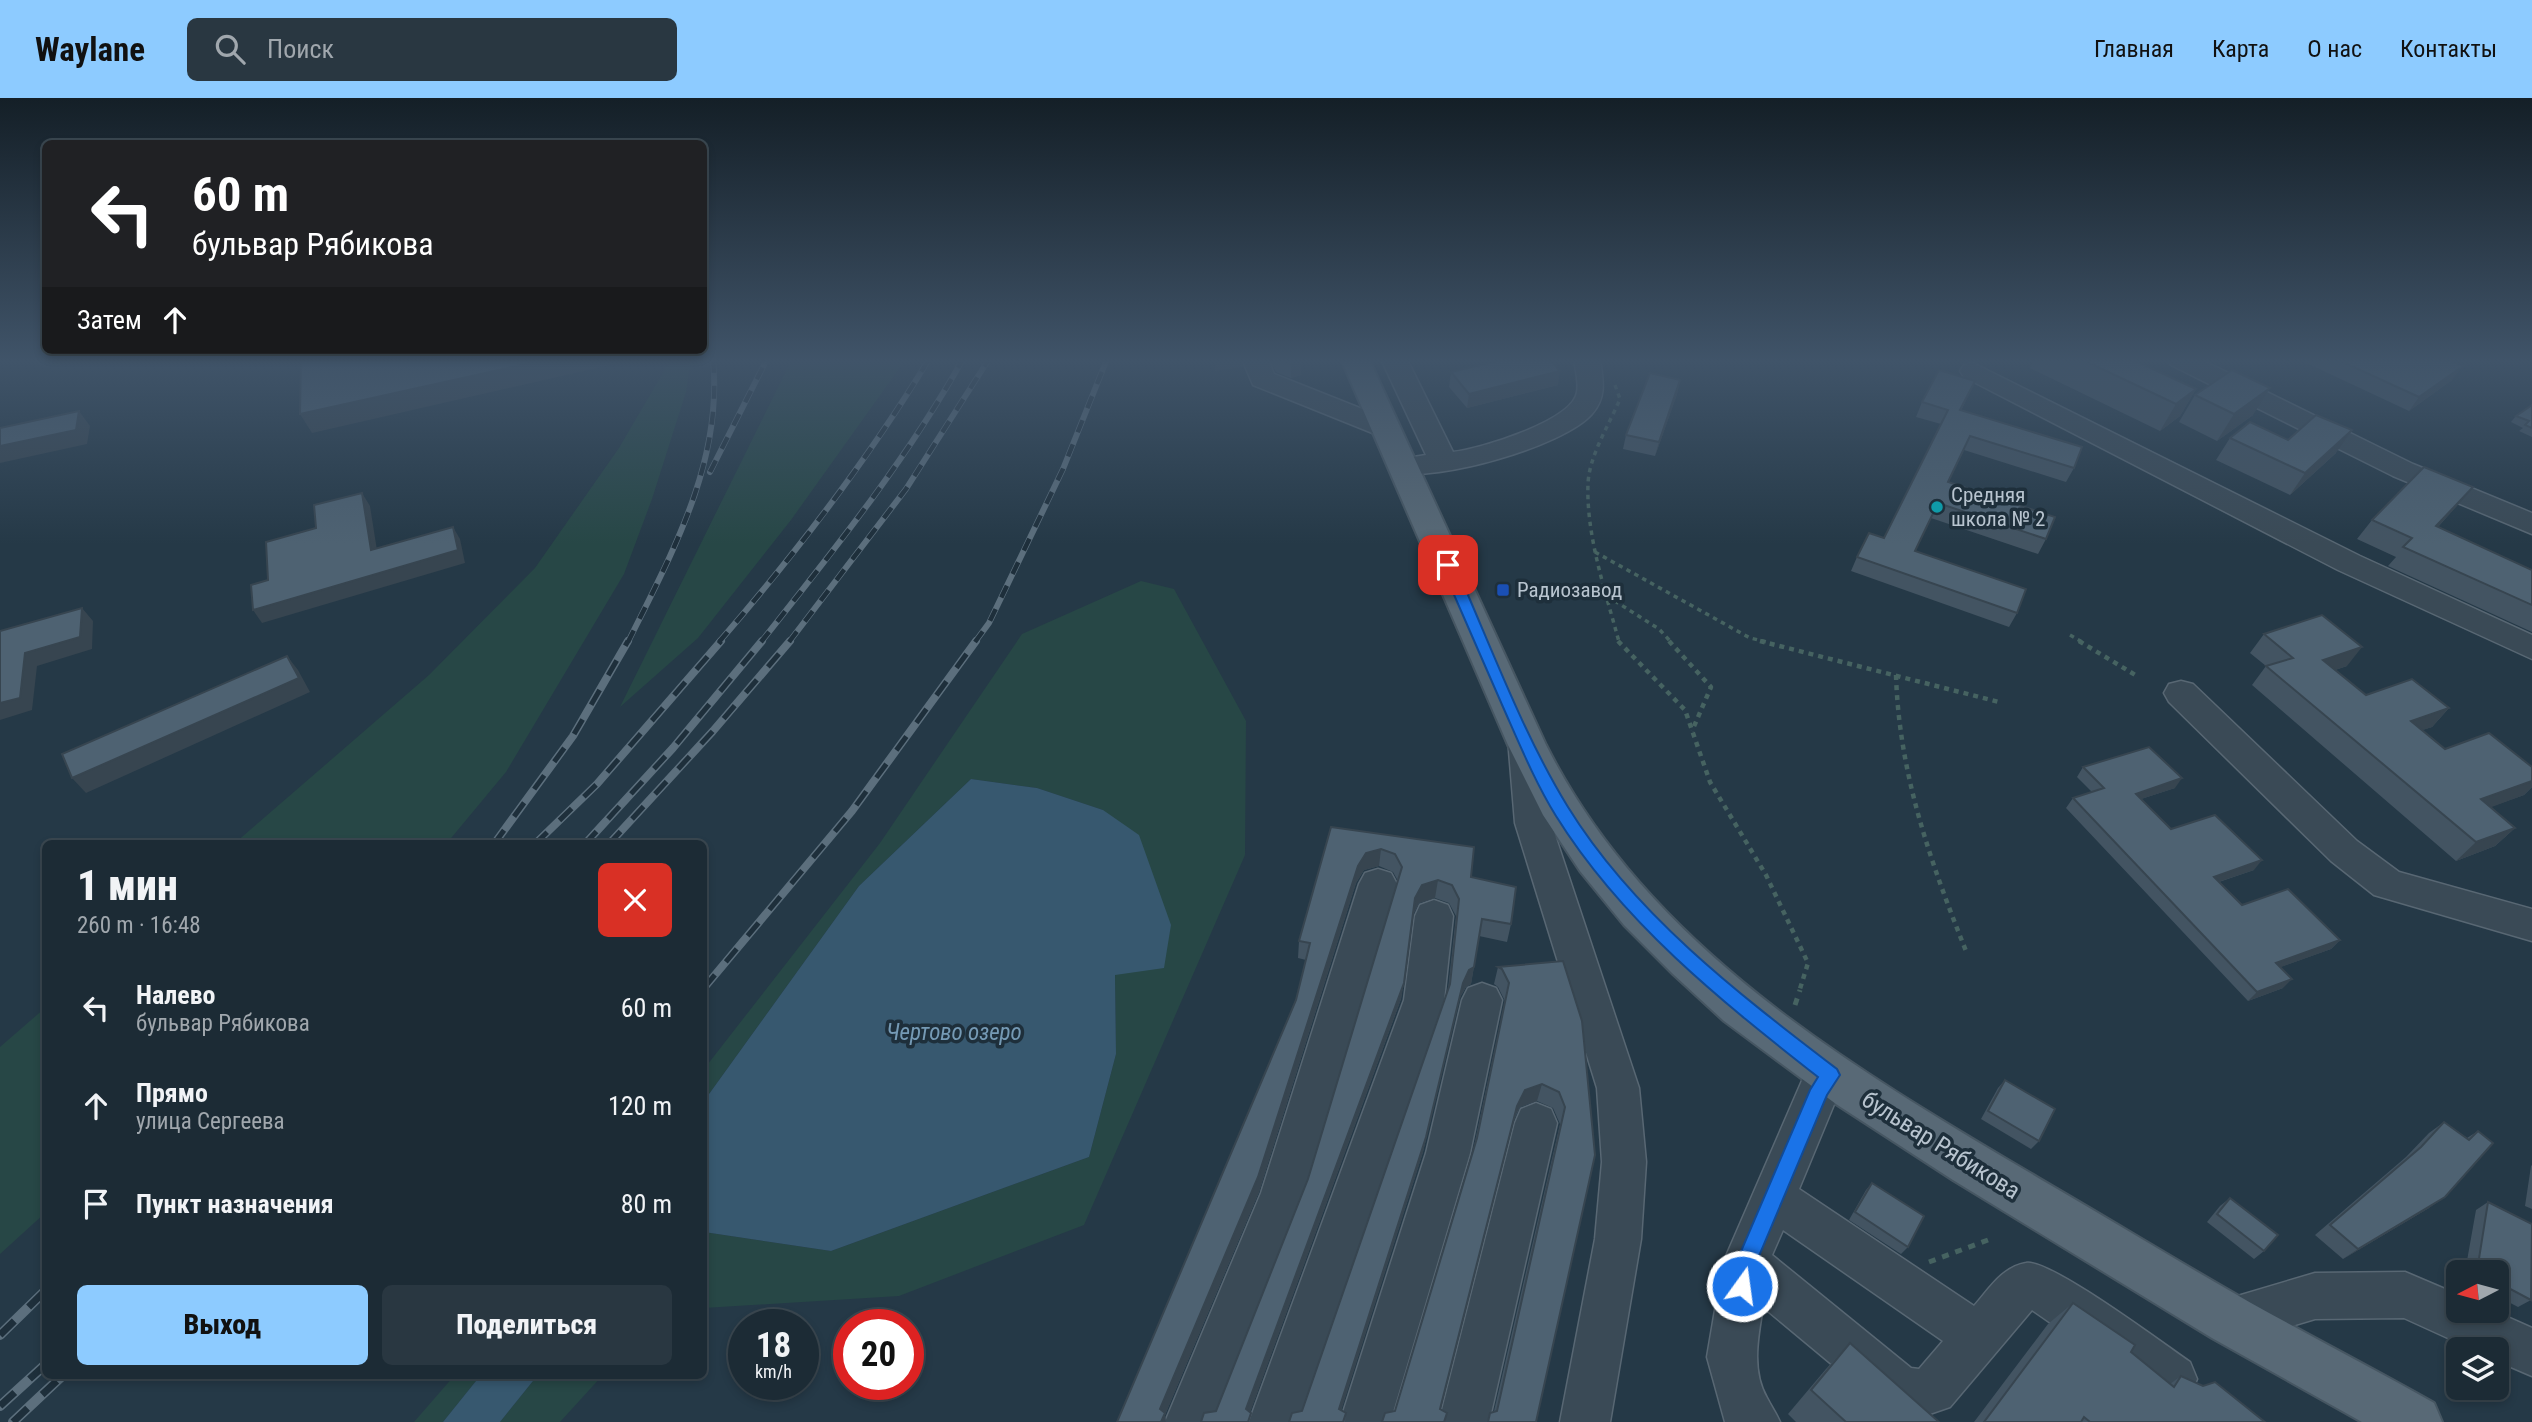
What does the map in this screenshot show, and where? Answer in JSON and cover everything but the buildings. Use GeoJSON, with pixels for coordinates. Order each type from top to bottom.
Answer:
{"type":"FeatureCollection","features":[{"type":"Feature","properties":{"kind":"main road","name":"бульвар Рябикова"},"geometry":{"type":"LineString","coordinates":[[1382,421],[1405,466],[1525,739],[1561,810],[1594,859],[1632,903],[1726,994],[1830,1075],[1895,1119],[2231,1320],[2415,1422]]}},
{"type":"Feature","properties":{"kind":"street"},"geometry":{"type":"LineString","coordinates":[[1367,421],[1385,428]]}},
{"type":"Feature","properties":{"kind":"street"},"geometry":{"type":"LineString","coordinates":[[1424,421],[1443,460]]}},
{"type":"Feature","properties":{"kind":"street"},"geometry":{"type":"LineString","coordinates":[[1405,466],[1460,460],[1497,452],[1569,421]]}},
{"type":"Feature","properties":{"kind":"street"},"geometry":{"type":"LineString","coordinates":[[2070,421],[2349,563],[2532,648]]}},
{"type":"Feature","properties":{"kind":"street"},"geometry":{"type":"LineString","coordinates":[[2304,421],[2403,470],[2532,524]]}},
{"type":"Feature","properties":{"kind":"street"},"geometry":{"type":"LineString","coordinates":[[2181,693],[2344,851],[2387,884],[2532,925]]}},
{"type":"Feature","properties":{"kind":"street"},"geometry":{"type":"LineString","coordinates":[[1525,739],[1533,822],[1618,1088],[1624,1162],[1618,1239],[1585,1422]]}},
{"type":"Feature","properties":{"kind":"street"},"geometry":{"type":"LineString","coordinates":[[1190,1422],[1283,1194],[1378,884]]}},
{"type":"Feature","properties":{"kind":"street"},"geometry":{"type":"LineString","coordinates":[[1273,1422],[1424,1000],[1434,916]]}},
{"type":"Feature","properties":{"kind":"street"},"geometry":{"type":"LineString","coordinates":[[1365,1422],[1448,1153],[1482,1000]]}},
{"type":"Feature","properties":{"kind":"street"},"geometry":{"type":"LineString","coordinates":[[1755,1422],[1745,1413],[1731,1357],[1746,1263],[1819,1090],[1830,1075]]}},
{"type":"Feature","properties":{"kind":"street"},"geometry":{"type":"LineString","coordinates":[[1464,1422],[1536,1123]]}},
{"type":"Feature","properties":{"kind":"street"},"geometry":{"type":"LineString","coordinates":[[1773,1198],[1978,1337]]}},
{"type":"Feature","properties":{"kind":"street"},"geometry":{"type":"LineString","coordinates":[[1746,1263],[1899,1389],[1918,1394],[1933,1390],[2020,1289],[2029,1285],[2041,1289],[2173,1379]]}},
{"type":"Feature","properties":{"kind":"street"},"geometry":{"type":"LineString","coordinates":[[2231,1320],[2315,1296],[2406,1295],[2532,1352]]}},
{"type":"Feature","properties":{"kind":"path"},"geometry":{"type":"LineString","coordinates":[[1611,421],[1588,483],[1594,552],[1619,643],[1685,710],[1710,782],[1766,876],[1808,963],[1795,1005]]}},
{"type":"Feature","properties":{"kind":"path"},"geometry":{"type":"LineString","coordinates":[[1594,552],[1750,638],[1999,702]]}},
{"type":"Feature","properties":{"kind":"path"},"geometry":{"type":"LineString","coordinates":[[1606,596],[1659,629],[1711,687],[1692,732]]}},
{"type":"Feature","properties":{"kind":"path"},"geometry":{"type":"LineString","coordinates":[[2070,635],[2137,676]]}},
{"type":"Feature","properties":{"kind":"path"},"geometry":{"type":"LineString","coordinates":[[1896,675],[1895,695],[1910,789],[1940,888],[1966,951]]}},
{"type":"Feature","properties":{"kind":"path"},"geometry":{"type":"LineString","coordinates":[[1889,1277],[1988,1240]]}},
{"type":"Feature","properties":{"kind":"green space"},"geometry":{"type":"Polygon","coordinates":[[[635,421],[677,421],[624,574],[506,772],[449,840],[238,840],[429,675],[535,568],[619,448],[635,421]]]}},
{"type":"Feature","properties":{"kind":"green space"},"geometry":{"type":"Polygon","coordinates":[[[761,421],[862,421],[791,520],[698,638],[620,707],[761,421]]]}},
{"type":"Feature","properties":{"kind":"green space"},"geometry":{"type":"Polygon","coordinates":[[[1141,581],[1174,589],[1246,721],[1245,855],[1084,1225],[899,1296],[707,1308],[707,1232],[831,1251],[1089,1157],[1116,1054],[1115,974],[1103,810],[1037,788],[971,779],[859,886],[707,1097],[707,1065],[880,843],[1022,634],[1141,581]]]}},
{"type":"Feature","properties":{"kind":"green space"},"geometry":{"type":"Polygon","coordinates":[[[42,1011],[42,1216],[0,1254],[0,1047],[42,1011]]]}},
{"type":"Feature","properties":{"kind":"green space"},"geometry":{"type":"Polygon","coordinates":[[[451,1379],[478,1379],[443,1422],[414,1422],[451,1379]]]}},
{"type":"Feature","properties":{"kind":"green space"},"geometry":{"type":"Polygon","coordinates":[[[535,1379],[599,1379],[560,1422],[500,1422],[535,1379]]]}},
{"type":"Feature","properties":{"kind":"water","name":"Чертово озеро"},"geometry":{"type":"Polygon","coordinates":[[[971,779],[1037,788],[1103,810],[1139,835],[1171,925],[1164,968],[1115,975],[1116,1054],[1089,1157],[831,1251],[707,1232],[707,1097],[859,886],[971,779]]]}},
{"type":"Feature","properties":{"kind":"water"},"geometry":{"type":"Polygon","coordinates":[[[478,1379],[535,1379],[500,1422],[443,1422],[478,1379]]]}},
{"type":"Feature","properties":{"kind":"railway"},"geometry":{"type":"LineString","coordinates":[[628,642],[691,506],[702,470],[711,421]]}},
{"type":"Feature","properties":{"kind":"railway"},"geometry":{"type":"LineString","coordinates":[[710,472],[736,421]]}},
{"type":"Feature","properties":{"kind":"railway"},"geometry":{"type":"LineString","coordinates":[[719,642],[830,505],[889,421]]}},
{"type":"Feature","properties":{"kind":"railway"},"geometry":{"type":"LineString","coordinates":[[761,642],[842,539],[926,421]]}},
{"type":"Feature","properties":{"kind":"railway"},"geometry":{"type":"LineString","coordinates":[[789,642],[906,489],[950,421]]}},
{"type":"Feature","properties":{"kind":"railway"},"geometry":{"type":"LineString","coordinates":[[975,642],[989,623],[1063,469],[1082,421]]}},
{"type":"Feature","properties":{"kind":"railway"},"geometry":{"type":"LineString","coordinates":[[497,840],[573,736],[628,641]]}},
{"type":"Feature","properties":{"kind":"railway"},"geometry":{"type":"LineString","coordinates":[[539,840],[597,784],[721,641]]}},
{"type":"Feature","properties":{"kind":"railway"},"geometry":{"type":"LineString","coordinates":[[589,840],[673,748],[762,641]]}},
{"type":"Feature","properties":{"kind":"railway"},"geometry":{"type":"LineString","coordinates":[[613,840],[713,731],[790,641]]}},
{"type":"Feature","properties":{"kind":"railway"},"geometry":{"type":"LineString","coordinates":[[707,984],[852,811],[976,641]]}},
{"type":"Feature","properties":{"kind":"railway"},"geometry":{"type":"LineString","coordinates":[[0,1335],[42,1294]]}},
{"type":"Feature","properties":{"kind":"railway"},"geometry":{"type":"LineString","coordinates":[[0,1406],[42,1368]]}},
{"type":"Feature","properties":{"kind":"railway"},"geometry":{"type":"LineString","coordinates":[[13,1422],[59,1379]]}},
{"type":"Feature","properties":{"kind":"place","name":"Средняя школа № 2"},"geometry":{"type":"Point","coordinates":[1937,507]}},
{"type":"Feature","properties":{"kind":"place","name":"Радиозавод"},"geometry":{"type":"Point","coordinates":[1503,590]}},
{"type":"Feature","properties":{"kind":"route"},"geometry":{"type":"LineString","coordinates":[[1448,565],[1525,739],[1561,810],[1594,859],[1632,903],[1726,994],[1830,1075],[1819,1090],[1746,1263],[1742,1286]]}}]}
